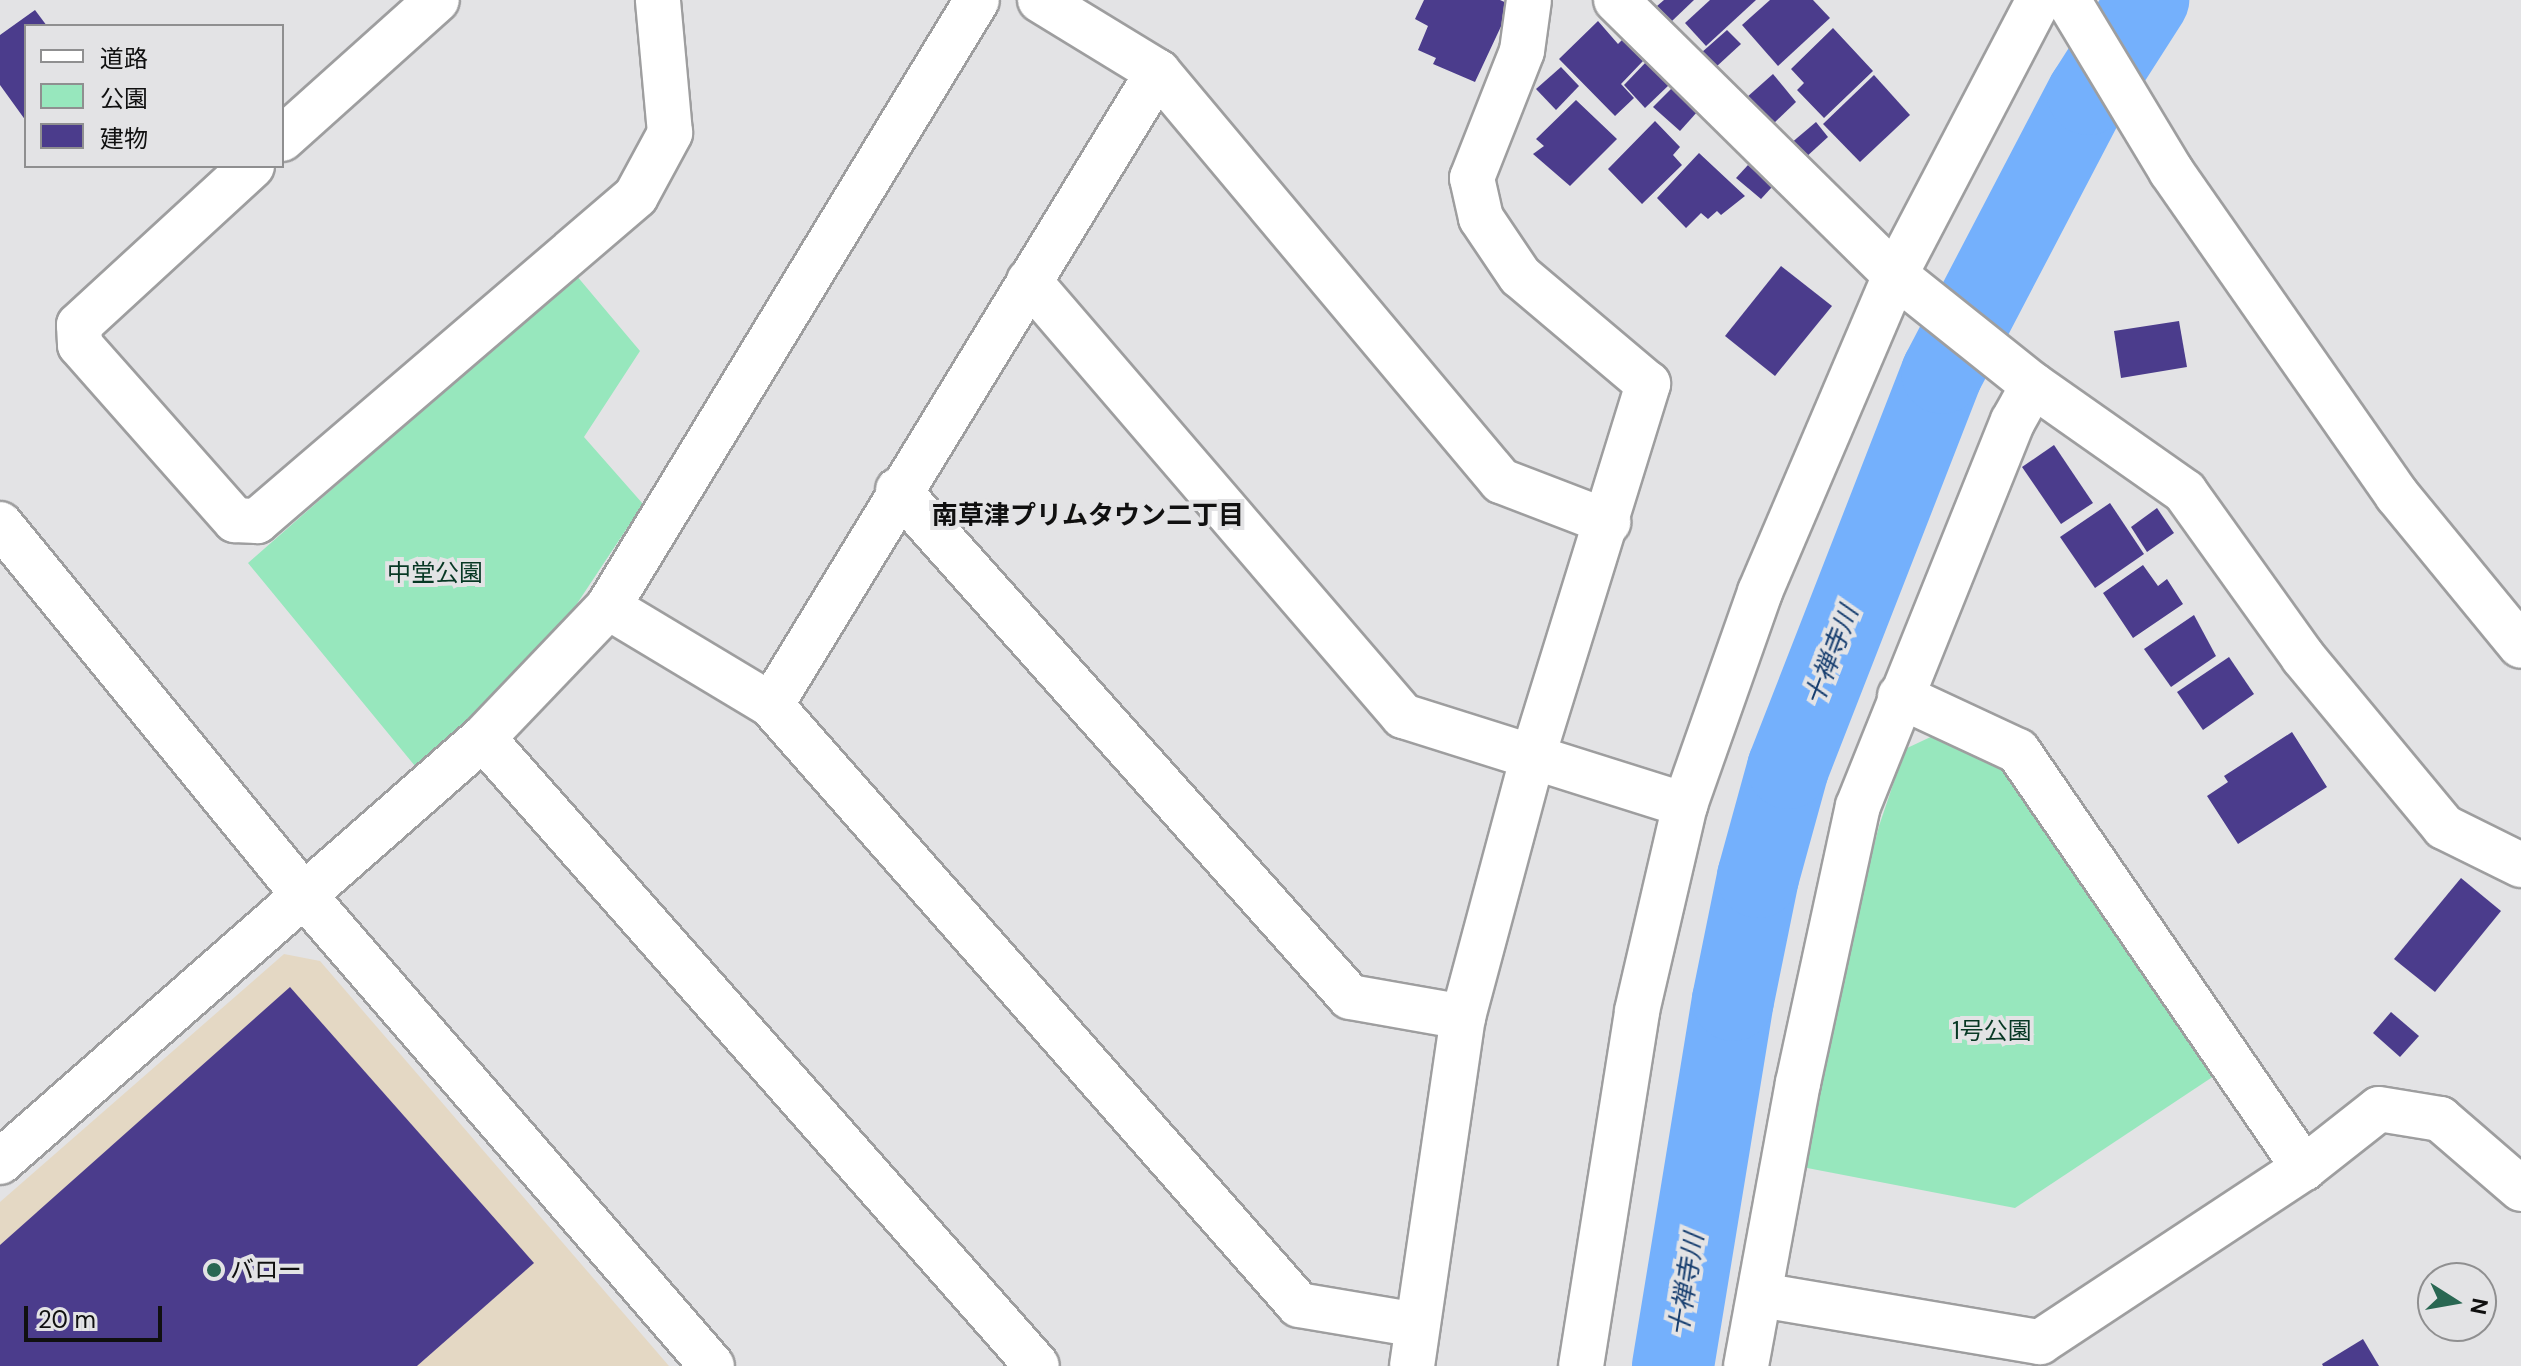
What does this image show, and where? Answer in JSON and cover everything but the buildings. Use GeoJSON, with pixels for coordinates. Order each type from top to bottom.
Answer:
{"type":"FeatureCollection","features":[{"type":"Feature","properties":{"kind":"street"},"geometry":{"type":"LineString","coordinates":[[284,137],[437,0]]}},
{"type":"Feature","properties":{"kind":"street"},"geometry":{"type":"LineString","coordinates":[[250,168],[79,325],[80,345],[235,520],[257,521],[636,196],[670,133],[658,0]]}},
{"type":"Feature","properties":{"kind":"street"},"geometry":{"type":"LineString","coordinates":[[0,1162],[483,738],[608,607],[977,0]]}},
{"type":"Feature","properties":{"kind":"street"},"geometry":{"type":"LineString","coordinates":[[1040,0],[1158,72],[1501,481],[1608,522]]}},
{"type":"Feature","properties":{"kind":"street"},"geometry":{"type":"LineString","coordinates":[[608,607],[771,705],[1299,1305],[1415,1346],[1463,1017],[1532,759],[1608,522],[1648,384],[1520,276],[1481,218],[1472,178],[1522,51],[1529,0]]}},
{"type":"Feature","properties":{"kind":"street"},"geometry":{"type":"LineString","coordinates":[[1616,0],[1895,275],[2017,373],[2185,492],[2303,657],[2444,827],[2521,865]]}},
{"type":"Feature","properties":{"kind":"street"},"geometry":{"type":"LineString","coordinates":[[1581,1366],[1637,1011],[1685,805],[1760,592],[1895,275],[2039,0]]}},
{"type":"Feature","properties":{"kind":"street"},"geometry":{"type":"LineString","coordinates":[[2068,0],[2171,171],[2397,495],[2521,646]]}},
{"type":"Feature","properties":{"kind":"street"},"geometry":{"type":"LineString","coordinates":[[771,705],[898,490],[1158,72]]}},
{"type":"Feature","properties":{"kind":"street"},"geometry":{"type":"LineString","coordinates":[[1029,281],[1403,716],[1685,805]]}},
{"type":"Feature","properties":{"kind":"street"},"geometry":{"type":"LineString","coordinates":[[1746,1366],[1798,1083],[1858,806],[2017,373]]}},
{"type":"Feature","properties":{"kind":"street"},"geometry":{"type":"LineString","coordinates":[[898,490],[1350,997],[1463,1017]]}},
{"type":"Feature","properties":{"kind":"street"},"geometry":{"type":"LineString","coordinates":[[0,524],[304,895],[712,1366]]}},
{"type":"Feature","properties":{"kind":"street"},"geometry":{"type":"LineString","coordinates":[[1900,696],[2018,751],[2304,1168]]}},
{"type":"Feature","properties":{"kind":"street"},"geometry":{"type":"LineString","coordinates":[[483,738],[1037,1366]]}},
{"type":"Feature","properties":{"kind":"street"},"geometry":{"type":"LineString","coordinates":[[1761,1295],[2037,1354],[2304,1168],[2379,1109],[2440,1119],[2521,1189]]}},
{"type":"Feature","properties":{"kind":"shaded area"},"geometry":{"type":"Polygon","coordinates":[[[284,954],[320,961],[669,1366],[0,1366],[0,1202],[284,954]]]}},
{"type":"Feature","properties":{"kind":"green space","name":"中堂公園"},"geometry":{"type":"Polygon","coordinates":[[[576,275],[640,351],[584,437],[643,504],[547,649],[415,766],[248,563],[576,275]]]}},
{"type":"Feature","properties":{"kind":"green space","name":"1号公園"},"geometry":{"type":"Polygon","coordinates":[[[1937,734],[1984,755],[2016,780],[2214,1076],[2015,1208],[1802,1167],[1839,982],[1879,826],[1905,749],[1937,734]]]}},
{"type":"Feature","properties":{"kind":"waterway","name":"十禅寺川"},"geometry":{"type":"LineString","coordinates":[[1673,1366],[1733,1000],[1758,877],[1788,768],[1942,373],[2088,94],[2148,0]]}},
{"type":"Feature","properties":{"kind":"place","name":"バロー"},"geometry":{"type":"Point","coordinates":[214,1270]}},
{"type":"Feature","properties":{"kind":"district","name":"南草津プリムタウン二丁目"},"geometry":{"type":"Point","coordinates":[1088,516]}}]}
